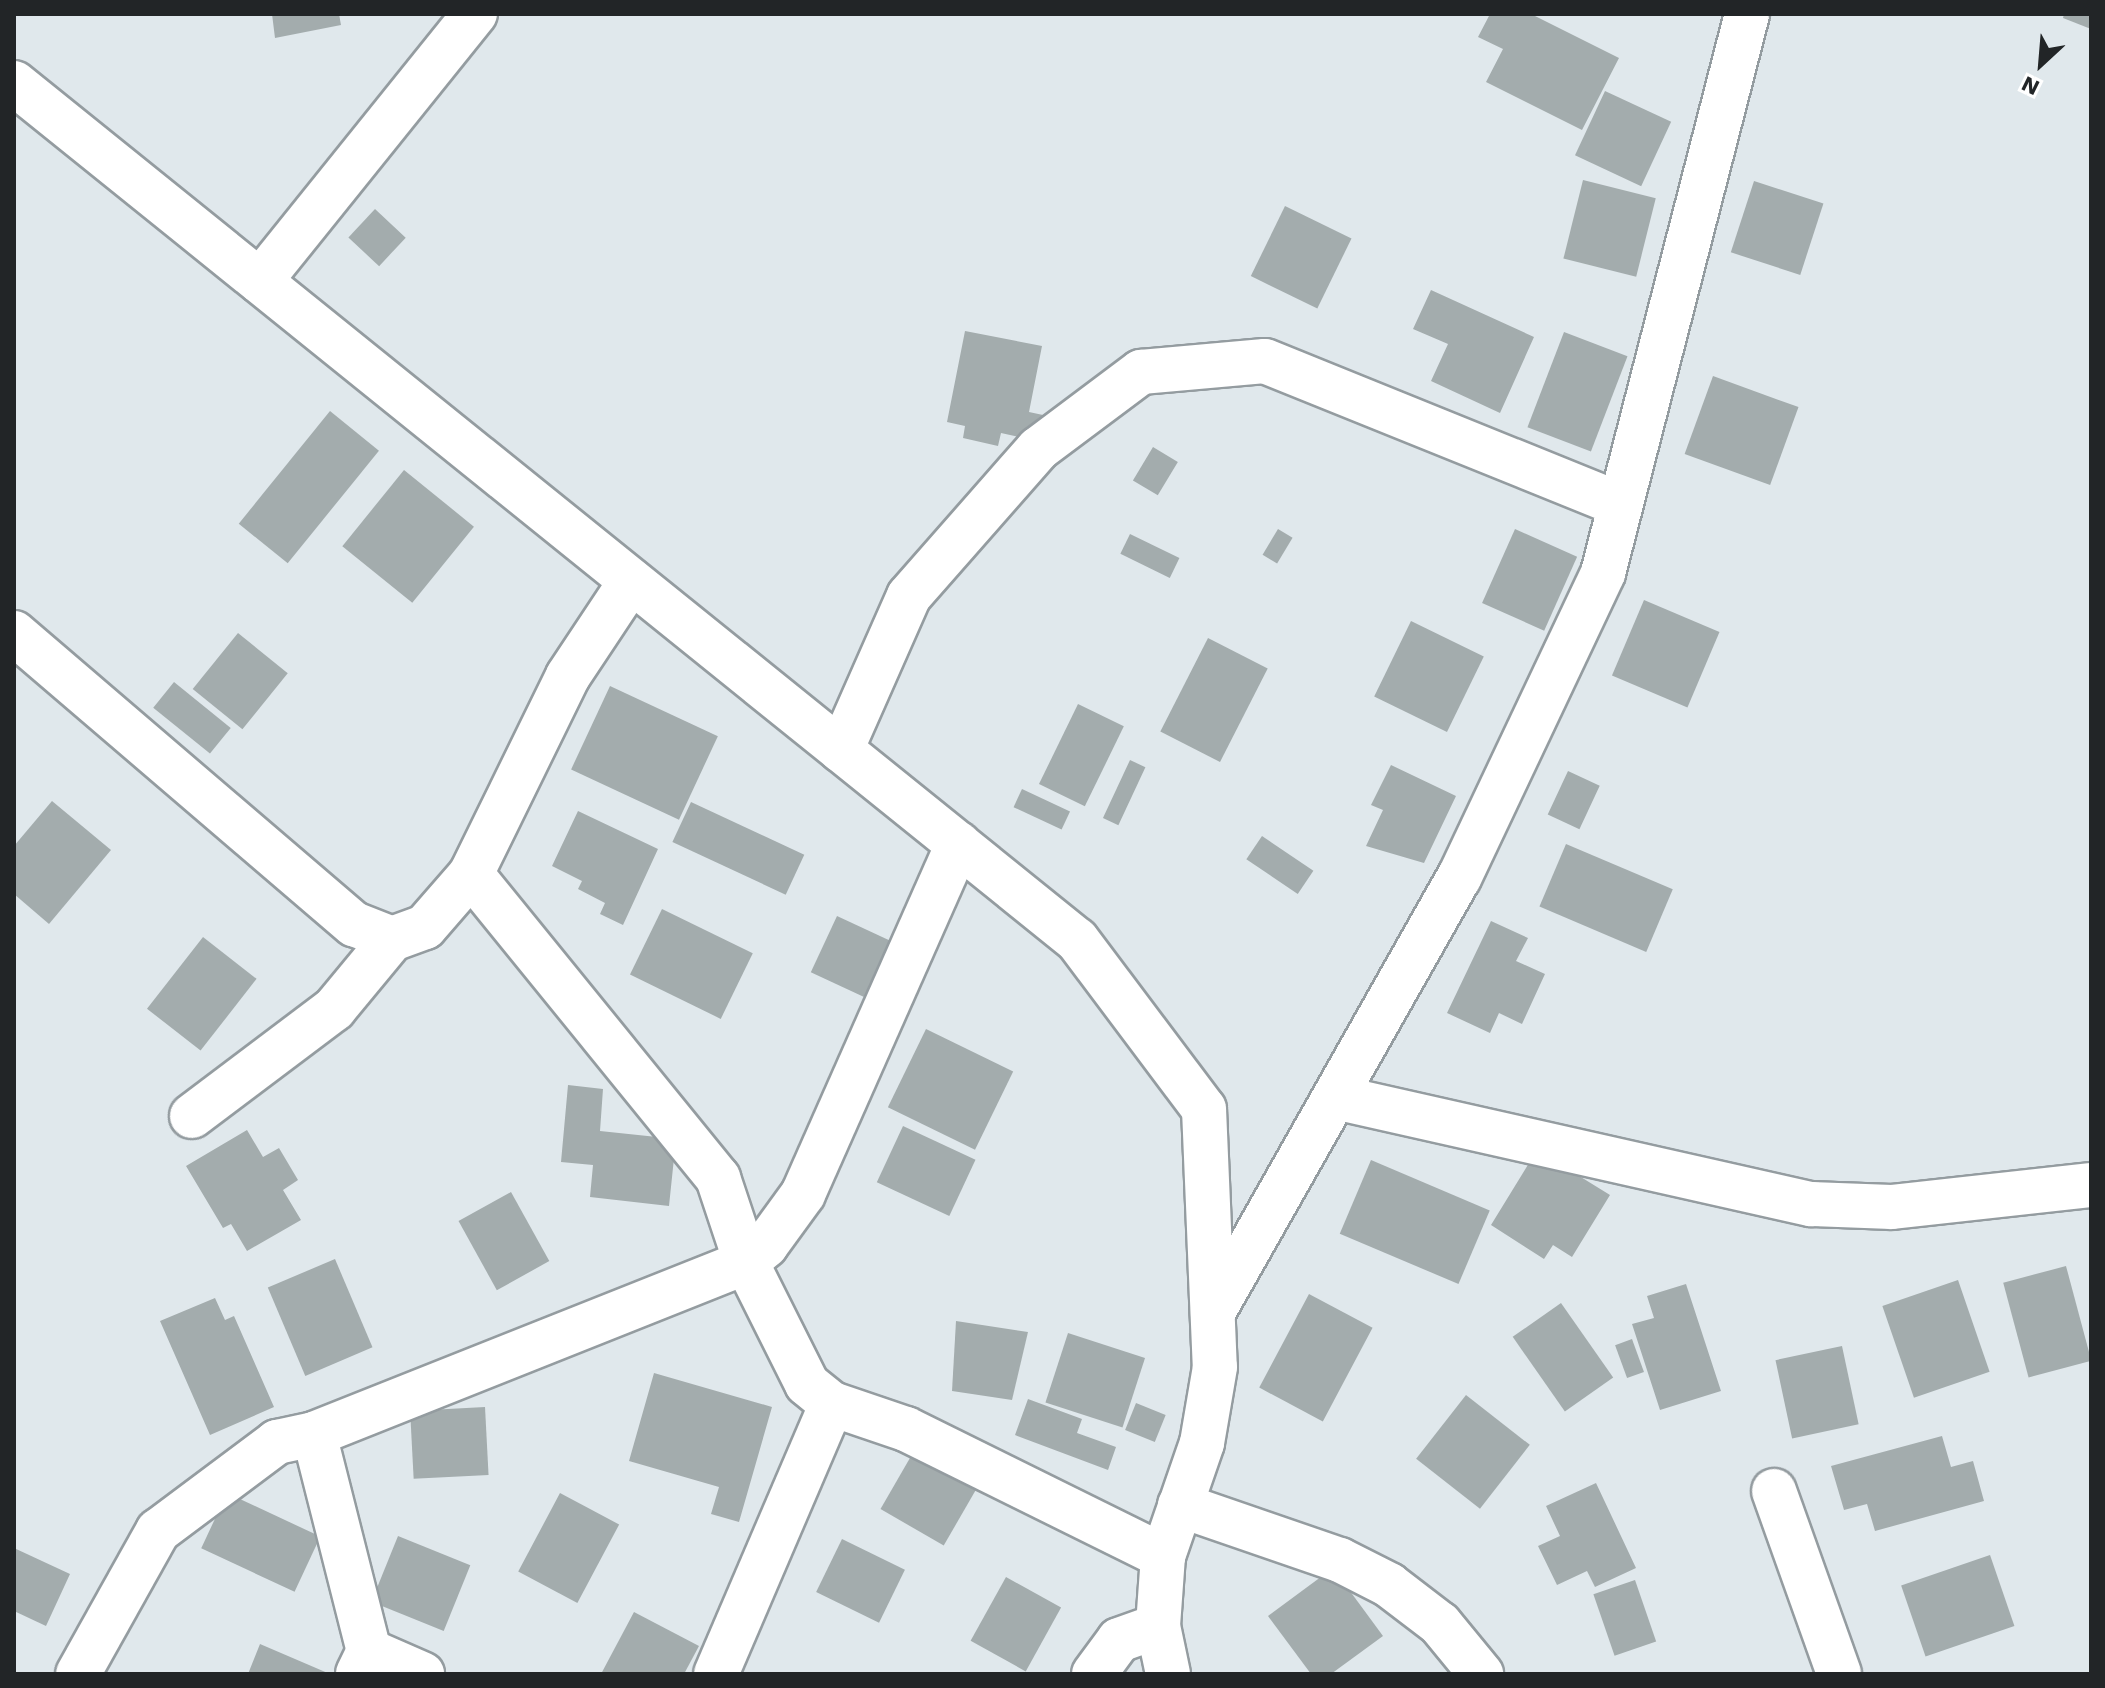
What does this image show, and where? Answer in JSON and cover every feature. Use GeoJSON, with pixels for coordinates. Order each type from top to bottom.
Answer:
{"type":"FeatureCollection","features":[{"type":"Feature","properties":{"kind":"street"},"geometry":{"type":"LineString","coordinates":[[260,281],[475,14]]}},
{"type":"Feature","properties":{"kind":"street"},"geometry":{"type":"LineString","coordinates":[[1213,1312],[1459,878],[1603,573],[1747,14]]}},
{"type":"Feature","properties":{"kind":"street"},"geometry":{"type":"LineString","coordinates":[[14,83],[1077,940],[1204,1109],[1213,1382],[1163,1556],[1158,1626],[1168,1674]]}},
{"type":"Feature","properties":{"kind":"street"},"geometry":{"type":"LineString","coordinates":[[841,750],[909,596],[1038,449],[1141,372],[1265,361],[1619,504]]}},
{"type":"Feature","properties":{"kind":"street"},"geometry":{"type":"LineString","coordinates":[[192,1116],[334,1009],[392,939],[425,927],[471,874],[568,676],[631,581]]}},
{"type":"Feature","properties":{"kind":"street"},"geometry":{"type":"LineString","coordinates":[[14,633],[354,924],[392,939]]}},
{"type":"Feature","properties":{"kind":"street"},"geometry":{"type":"LineString","coordinates":[[78,1674],[158,1531],[277,1442],[314,1434],[746,1262],[803,1194],[958,844]]}},
{"type":"Feature","properties":{"kind":"street"},"geometry":{"type":"LineString","coordinates":[[471,874],[697,1147],[733,1212],[746,1262],[807,1384],[832,1404],[948,1449],[1163,1556]]}},
{"type":"Feature","properties":{"kind":"street"},"geometry":{"type":"LineString","coordinates":[[1335,1097],[1811,1204],[1892,1207],[2091,1185]]}},
{"type":"Feature","properties":{"kind":"street"},"geometry":{"type":"LineString","coordinates":[[716,1674],[832,1404]]}},
{"type":"Feature","properties":{"kind":"street"},"geometry":{"type":"LineString","coordinates":[[314,1434],[364,1663],[422,1674]]}},
{"type":"Feature","properties":{"kind":"street"},"geometry":{"type":"LineString","coordinates":[[1774,1491],[1839,1674]]}},
{"type":"Feature","properties":{"kind":"street"},"geometry":{"type":"LineString","coordinates":[[1180,1505],[1389,1585],[1440,1624],[1481,1674]]}},
{"type":"Feature","properties":{"kind":"street"},"geometry":{"type":"LineString","coordinates":[[1094,1674],[1119,1640],[1158,1626]]}},
{"type":"Feature","properties":{"kind":"building"},"geometry":{"type":"Polygon","coordinates":[[[272,14],[339,14],[341,25],[275,38],[272,14]]]}},
{"type":"Feature","properties":{"kind":"building"},"geometry":{"type":"Polygon","coordinates":[[[1490,14],[1531,14],[1619,58],[1582,130],[1486,82],[1503,49],[1478,37],[1490,14]]]}},
{"type":"Feature","properties":{"kind":"building"},"geometry":{"type":"Polygon","coordinates":[[[2064,14],[2091,14],[2091,29],[2063,18],[2064,14]]]}},
{"type":"Feature","properties":{"kind":"building"},"geometry":{"type":"Polygon","coordinates":[[[1605,91],[1671,122],[1641,186],[1575,155],[1605,91]]]}},
{"type":"Feature","properties":{"kind":"building"},"geometry":{"type":"Polygon","coordinates":[[[1583,180],[1656,198],[1636,277],[1563,259],[1583,180]]]}},
{"type":"Feature","properties":{"kind":"building"},"geometry":{"type":"Polygon","coordinates":[[[1754,181],[1823,204],[1800,275],[1731,252],[1754,181]]]}},
{"type":"Feature","properties":{"kind":"building"},"geometry":{"type":"Polygon","coordinates":[[[1285,206],[1352,238],[1317,309],[1251,276],[1285,206]]]}},
{"type":"Feature","properties":{"kind":"building"},"geometry":{"type":"Polygon","coordinates":[[[375,209],[406,238],[379,266],[348,238],[375,209]]]}},
{"type":"Feature","properties":{"kind":"building"},"geometry":{"type":"Polygon","coordinates":[[[1431,290],[1534,337],[1500,413],[1431,381],[1448,344],[1413,329],[1431,290]]]}},
{"type":"Feature","properties":{"kind":"building"},"geometry":{"type":"Polygon","coordinates":[[[965,331],[1042,346],[1029,412],[1043,415],[1037,441],[1001,433],[998,446],[963,438],[965,426],[947,422],[965,331]]]}},
{"type":"Feature","properties":{"kind":"building"},"geometry":{"type":"Polygon","coordinates":[[[1564,332],[1627,356],[1591,452],[1527,427],[1564,332]]]}},
{"type":"Feature","properties":{"kind":"building"},"geometry":{"type":"Polygon","coordinates":[[[1713,376],[1799,407],[1770,485],[1685,454],[1713,376]]]}},
{"type":"Feature","properties":{"kind":"building"},"geometry":{"type":"Polygon","coordinates":[[[330,411],[379,451],[288,563],[239,524],[330,411]]]}},
{"type":"Feature","properties":{"kind":"building"},"geometry":{"type":"Polygon","coordinates":[[[1153,447],[1178,462],[1158,495],[1133,480],[1153,447]]]}},
{"type":"Feature","properties":{"kind":"building"},"geometry":{"type":"Polygon","coordinates":[[[404,470],[474,527],[412,603],[342,546],[404,470]]]}},
{"type":"Feature","properties":{"kind":"building"},"geometry":{"type":"Polygon","coordinates":[[[1278,529],[1293,538],[1277,563],[1263,555],[1278,529]]]}},
{"type":"Feature","properties":{"kind":"building"},"geometry":{"type":"Polygon","coordinates":[[[1515,529],[1577,557],[1544,631],[1482,603],[1515,529]]]}},
{"type":"Feature","properties":{"kind":"building"},"geometry":{"type":"Polygon","coordinates":[[[1130,534],[1179,558],[1170,578],[1120,554],[1130,534]]]}},
{"type":"Feature","properties":{"kind":"building"},"geometry":{"type":"Polygon","coordinates":[[[1644,600],[1719,632],[1687,708],[1612,675],[1644,600]]]}},
{"type":"Feature","properties":{"kind":"building"},"geometry":{"type":"Polygon","coordinates":[[[1411,621],[1484,657],[1447,732],[1374,696],[1411,621]]]}},
{"type":"Feature","properties":{"kind":"building"},"geometry":{"type":"Polygon","coordinates":[[[238,633],[288,673],[242,729],[193,689],[238,633]]]}},
{"type":"Feature","properties":{"kind":"building"},"geometry":{"type":"Polygon","coordinates":[[[1208,638],[1268,668],[1220,762],[1160,732],[1208,638]]]}},
{"type":"Feature","properties":{"kind":"building"},"geometry":{"type":"Polygon","coordinates":[[[174,682],[231,728],[210,754],[153,708],[174,682]]]}},
{"type":"Feature","properties":{"kind":"building"},"geometry":{"type":"Polygon","coordinates":[[[610,686],[718,736],[679,820],[571,769],[610,686]]]}},
{"type":"Feature","properties":{"kind":"building"},"geometry":{"type":"Polygon","coordinates":[[[1078,704],[1124,726],[1085,806],[1039,784],[1078,704]]]}},
{"type":"Feature","properties":{"kind":"building"},"geometry":{"type":"Polygon","coordinates":[[[1130,760],[1145,767],[1118,825],[1103,818],[1130,760]]]}},
{"type":"Feature","properties":{"kind":"building"},"geometry":{"type":"Polygon","coordinates":[[[1391,765],[1456,796],[1424,863],[1366,846],[1383,810],[1371,805],[1391,765]]]}},
{"type":"Feature","properties":{"kind":"building"},"geometry":{"type":"Polygon","coordinates":[[[1568,771],[1600,786],[1579,829],[1548,815],[1568,771]]]}},
{"type":"Feature","properties":{"kind":"building"},"geometry":{"type":"Polygon","coordinates":[[[1022,789],[1070,811],[1062,830],[1014,807],[1022,789]]]}},
{"type":"Feature","properties":{"kind":"building"},"geometry":{"type":"Polygon","coordinates":[[[52,801],[111,850],[49,924],[14,894],[14,846],[52,801]]]}},
{"type":"Feature","properties":{"kind":"building"},"geometry":{"type":"Polygon","coordinates":[[[691,802],[804,855],[786,895],[672,842],[691,802]]]}},
{"type":"Feature","properties":{"kind":"building"},"geometry":{"type":"Polygon","coordinates":[[[578,811],[658,849],[623,925],[600,914],[605,903],[578,889],[582,881],[552,866],[578,811]]]}},
{"type":"Feature","properties":{"kind":"building"},"geometry":{"type":"Polygon","coordinates":[[[1262,836],[1313,871],[1298,894],[1246,859],[1262,836]]]}},
{"type":"Feature","properties":{"kind":"building"},"geometry":{"type":"Polygon","coordinates":[[[1566,844],[1673,889],[1646,952],[1539,907],[1566,844]]]}},
{"type":"Feature","properties":{"kind":"building"},"geometry":{"type":"Polygon","coordinates":[[[662,909],[753,953],[721,1019],[630,975],[662,909]]]}},
{"type":"Feature","properties":{"kind":"building"},"geometry":{"type":"Polygon","coordinates":[[[837,916],[903,947],[877,1003],[811,972],[837,916]]]}},
{"type":"Feature","properties":{"kind":"building"},"geometry":{"type":"Polygon","coordinates":[[[1491,921],[1528,938],[1516,961],[1545,974],[1522,1024],[1499,1013],[1490,1033],[1447,1013],[1491,921]]]}},
{"type":"Feature","properties":{"kind":"building"},"geometry":{"type":"Polygon","coordinates":[[[203,937],[257,979],[201,1051],[147,1009],[203,937]]]}},
{"type":"Feature","properties":{"kind":"building"},"geometry":{"type":"Polygon","coordinates":[[[926,1029],[1013,1072],[975,1150],[888,1107],[926,1029]]]}},
{"type":"Feature","properties":{"kind":"building"},"geometry":{"type":"Polygon","coordinates":[[[568,1085],[603,1089],[600,1131],[676,1139],[669,1206],[590,1197],[593,1165],[561,1162],[568,1085]]]}},
{"type":"Feature","properties":{"kind":"building"},"geometry":{"type":"Polygon","coordinates":[[[903,1126],[976,1160],[949,1216],[877,1182],[903,1126]]]}},
{"type":"Feature","properties":{"kind":"building"},"geometry":{"type":"Polygon","coordinates":[[[247,1130],[263,1157],[279,1148],[298,1180],[283,1190],[301,1220],[247,1251],[231,1224],[223,1228],[186,1166],[247,1130]]]}},
{"type":"Feature","properties":{"kind":"building"},"geometry":{"type":"Polygon","coordinates":[[[1537,1150],[1610,1195],[1572,1257],[1553,1245],[1544,1259],[1491,1225],[1537,1150]]]}},
{"type":"Feature","properties":{"kind":"building"},"geometry":{"type":"Polygon","coordinates":[[[1371,1160],[1490,1210],[1458,1284],[1340,1234],[1371,1160]]]}},
{"type":"Feature","properties":{"kind":"building"},"geometry":{"type":"Polygon","coordinates":[[[511,1192],[549,1261],[497,1290],[459,1221],[511,1192]]]}},
{"type":"Feature","properties":{"kind":"building"},"geometry":{"type":"Polygon","coordinates":[[[335,1259],[373,1347],[305,1376],[268,1288],[335,1259]]]}},
{"type":"Feature","properties":{"kind":"building"},"geometry":{"type":"Polygon","coordinates":[[[2066,1266],[2091,1361],[2029,1377],[2003,1283],[2066,1266]]]}},
{"type":"Feature","properties":{"kind":"building"},"geometry":{"type":"Polygon","coordinates":[[[1958,1280],[1990,1372],[1914,1398],[1882,1306],[1958,1280]]]}},
{"type":"Feature","properties":{"kind":"building"},"geometry":{"type":"Polygon","coordinates":[[[1686,1284],[1721,1391],[1660,1410],[1632,1324],[1654,1318],[1647,1296],[1686,1284]]]}},
{"type":"Feature","properties":{"kind":"building"},"geometry":{"type":"Polygon","coordinates":[[[1309,1294],[1373,1328],[1323,1421],[1259,1388],[1309,1294]]]}},
{"type":"Feature","properties":{"kind":"building"},"geometry":{"type":"Polygon","coordinates":[[[215,1298],[225,1320],[234,1316],[274,1407],[210,1435],[160,1321],[215,1298]]]}},
{"type":"Feature","properties":{"kind":"building"},"geometry":{"type":"Polygon","coordinates":[[[1561,1303],[1613,1378],[1565,1411],[1513,1337],[1561,1303]]]}},
{"type":"Feature","properties":{"kind":"building"},"geometry":{"type":"Polygon","coordinates":[[[956,1321],[1028,1332],[1012,1400],[952,1391],[956,1321]]]}},
{"type":"Feature","properties":{"kind":"building"},"geometry":{"type":"Polygon","coordinates":[[[1068,1333],[1145,1358],[1122,1427],[1045,1402],[1068,1333]]]}},
{"type":"Feature","properties":{"kind":"building"},"geometry":{"type":"Polygon","coordinates":[[[1632,1339],[1644,1372],[1627,1378],[1615,1345],[1632,1339]]]}},
{"type":"Feature","properties":{"kind":"building"},"geometry":{"type":"Polygon","coordinates":[[[1842,1346],[1859,1424],[1792,1438],[1775,1360],[1842,1346]]]}},
{"type":"Feature","properties":{"kind":"building"},"geometry":{"type":"Polygon","coordinates":[[[654,1373],[772,1407],[739,1522],[711,1514],[719,1487],[629,1461],[654,1373]]]}},
{"type":"Feature","properties":{"kind":"building"},"geometry":{"type":"Polygon","coordinates":[[[1466,1395],[1530,1445],[1480,1509],[1416,1459],[1466,1395]]]}},
{"type":"Feature","properties":{"kind":"building"},"geometry":{"type":"Polygon","coordinates":[[[1028,1399],[1082,1419],[1077,1433],[1116,1447],[1108,1470],[1015,1435],[1028,1399]]]}},
{"type":"Feature","properties":{"kind":"building"},"geometry":{"type":"Polygon","coordinates":[[[1136,1403],[1166,1415],[1155,1442],[1125,1430],[1136,1403]]]}},
{"type":"Feature","properties":{"kind":"building"},"geometry":{"type":"Polygon","coordinates":[[[485,1407],[489,1475],[414,1479],[410,1411],[485,1407]]]}},
{"type":"Feature","properties":{"kind":"building"},"geometry":{"type":"Polygon","coordinates":[[[1942,1436],[1951,1467],[1973,1461],[1984,1501],[1875,1531],[1867,1504],[1844,1510],[1831,1466],[1942,1436]]]}},
{"type":"Feature","properties":{"kind":"building"},"geometry":{"type":"Polygon","coordinates":[[[914,1451],[977,1488],[944,1546],[880,1509],[914,1451]]]}},
{"type":"Feature","properties":{"kind":"building"},"geometry":{"type":"Polygon","coordinates":[[[1596,1483],[1636,1568],[1595,1587],[1587,1571],[1557,1585],[1538,1546],[1560,1536],[1546,1506],[1596,1483]]]}},
{"type":"Feature","properties":{"kind":"building"},"geometry":{"type":"Polygon","coordinates":[[[227,1493],[320,1537],[295,1592],[201,1548],[227,1493]]]}},
{"type":"Feature","properties":{"kind":"building"},"geometry":{"type":"Polygon","coordinates":[[[560,1493],[619,1524],[577,1603],[518,1572],[560,1493]]]}},
{"type":"Feature","properties":{"kind":"building"},"geometry":{"type":"Polygon","coordinates":[[[398,1536],[470,1565],[444,1631],[371,1602],[398,1536]]]}},
{"type":"Feature","properties":{"kind":"building"},"geometry":{"type":"Polygon","coordinates":[[[842,1539],[905,1570],[879,1623],[816,1592],[842,1539]]]}},
{"type":"Feature","properties":{"kind":"building"},"geometry":{"type":"Polygon","coordinates":[[[14,1548],[70,1574],[46,1626],[14,1611],[14,1548]]]}},
{"type":"Feature","properties":{"kind":"building"},"geometry":{"type":"Polygon","coordinates":[[[1990,1555],[2014,1626],[1926,1657],[1901,1586],[1990,1555]]]}},
{"type":"Feature","properties":{"kind":"building"},"geometry":{"type":"Polygon","coordinates":[[[1333,1568],[1383,1636],[1331,1674],[1311,1674],[1268,1616],[1333,1568]]]}},
{"type":"Feature","properties":{"kind":"building"},"geometry":{"type":"Polygon","coordinates":[[[1006,1577],[1061,1608],[1026,1671],[971,1641],[1006,1577]]]}},
{"type":"Feature","properties":{"kind":"building"},"geometry":{"type":"Polygon","coordinates":[[[1635,1580],[1656,1641],[1615,1656],[1593,1594],[1635,1580]]]}},
{"type":"Feature","properties":{"kind":"building"},"geometry":{"type":"Polygon","coordinates":[[[634,1612],[699,1646],[684,1674],[601,1674],[634,1612]]]}},
{"type":"Feature","properties":{"kind":"building"},"geometry":{"type":"Polygon","coordinates":[[[260,1644],[330,1674],[248,1674],[260,1644]]]}}]}
